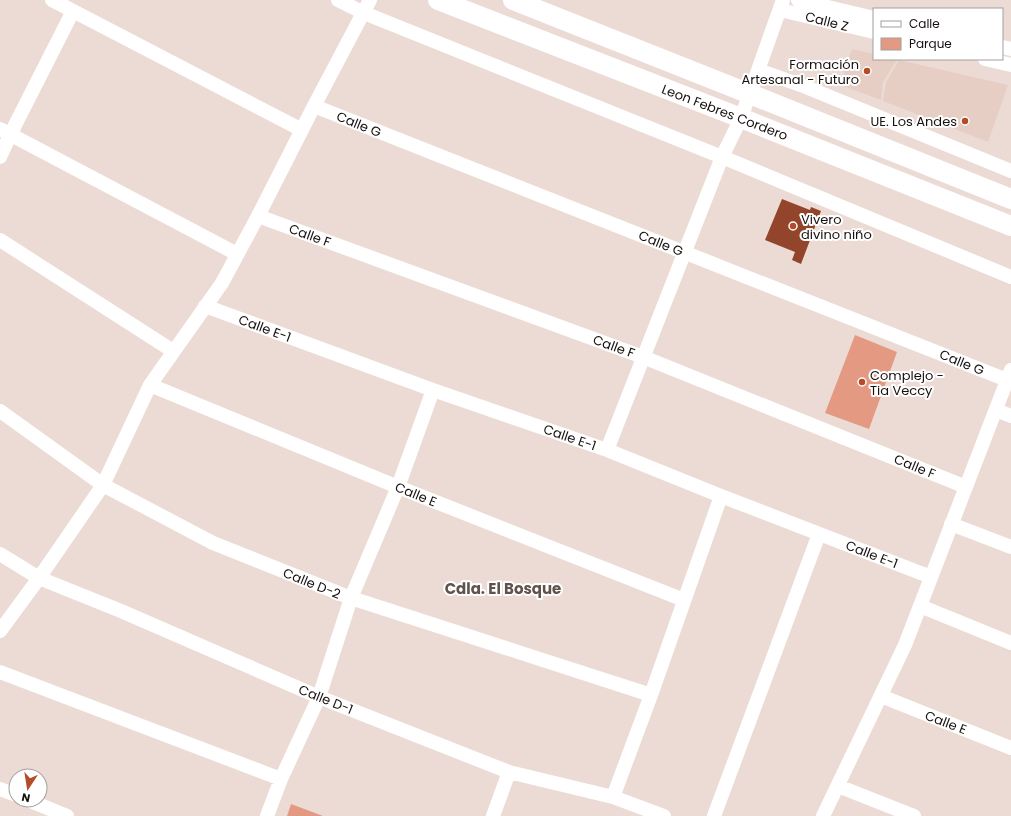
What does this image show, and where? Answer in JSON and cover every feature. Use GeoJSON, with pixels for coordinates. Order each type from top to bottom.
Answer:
{"type":"FeatureCollection","features":[{"type":"Feature","properties":{"kind":"street"},"geometry":{"type":"LineString","coordinates":[[52,0],[302,130]]}},
{"type":"Feature","properties":{"kind":"street"},"geometry":{"type":"LineString","coordinates":[[338,0],[364,13],[722,157],[1011,277]]}},
{"type":"Feature","properties":{"kind":"street"},"geometry":{"type":"LineString","coordinates":[[0,631],[39,578],[103,485],[150,385],[222,283],[370,0]]}},
{"type":"Feature","properties":{"kind":"street","name":"Leon Febres Cordero"},"geometry":{"type":"LineString","coordinates":[[438,0],[741,118],[1011,226]]}},
{"type":"Feature","properties":{"kind":"street","name":"Leon Febres Cordero"},"geometry":{"type":"LineString","coordinates":[[513,0],[1009,197]]}},
{"type":"Feature","properties":{"kind":"street","name":"Calle Z"},"geometry":{"type":"LineString","coordinates":[[798,0],[873,18]]}},
{"type":"Feature","properties":{"kind":"street"},"geometry":{"type":"LineString","coordinates":[[607,450],[722,157],[741,118],[781,5]]}},
{"type":"Feature","properties":{"kind":"street","name":"Calle Z"},"geometry":{"type":"LineString","coordinates":[[781,5],[873,32]]}},
{"type":"Feature","properties":{"kind":"street"},"geometry":{"type":"LineString","coordinates":[[0,157],[5,132],[73,11]]}},
{"type":"Feature","properties":{"kind":"street"},"geometry":{"type":"LineString","coordinates":[[989,60],[1011,65]]}},
{"type":"Feature","properties":{"kind":"street"},"geometry":{"type":"LineString","coordinates":[[758,70],[806,87],[1011,171]]}},
{"type":"Feature","properties":{"kind":"street","name":"Calle G"},"geometry":{"type":"LineString","coordinates":[[314,106],[684,253],[1009,375]]}},
{"type":"Feature","properties":{"kind":"street"},"geometry":{"type":"LineString","coordinates":[[5,132],[237,254]]}},
{"type":"Feature","properties":{"kind":"street","name":"Calle F"},"geometry":{"type":"LineString","coordinates":[[258,216],[643,357],[966,487]]}},
{"type":"Feature","properties":{"kind":"street"},"geometry":{"type":"LineString","coordinates":[[0,240],[173,351]]}},
{"type":"Feature","properties":{"kind":"street","name":"Calle E-1"},"geometry":{"type":"LineString","coordinates":[[205,306],[433,390],[607,450],[721,496],[931,576]]}},
{"type":"Feature","properties":{"kind":"street"},"geometry":{"type":"LineString","coordinates":[[823,816],[905,646],[1009,375]]}},
{"type":"Feature","properties":{"kind":"street","name":"Calle E"},"geometry":{"type":"LineString","coordinates":[[150,385],[398,487],[684,600]]}},
{"type":"Feature","properties":{"kind":"street"},"geometry":{"type":"LineString","coordinates":[[267,816],[281,779],[319,697],[351,598],[398,487],[433,390]]}},
{"type":"Feature","properties":{"kind":"street"},"geometry":{"type":"LineString","coordinates":[[996,410],[1011,416]]}},
{"type":"Feature","properties":{"kind":"street","name":"Calle D-2"},"geometry":{"type":"LineString","coordinates":[[0,411],[103,485],[213,543],[351,598],[651,695]]}},
{"type":"Feature","properties":{"kind":"street"},"geometry":{"type":"LineString","coordinates":[[613,797],[651,695],[721,496]]}},
{"type":"Feature","properties":{"kind":"street"},"geometry":{"type":"LineString","coordinates":[[952,524],[1011,547]]}},
{"type":"Feature","properties":{"kind":"street"},"geometry":{"type":"LineString","coordinates":[[714,816],[819,534]]}},
{"type":"Feature","properties":{"kind":"street","name":"Calle D-1"},"geometry":{"type":"LineString","coordinates":[[0,554],[39,578],[121,611],[319,697],[509,772],[613,797],[664,816]]}},
{"type":"Feature","properties":{"kind":"street"},"geometry":{"type":"LineString","coordinates":[[920,606],[1011,643]]}},
{"type":"Feature","properties":{"kind":"street"},"geometry":{"type":"LineString","coordinates":[[0,672],[281,779]]}},
{"type":"Feature","properties":{"kind":"street","name":"Calle E"},"geometry":{"type":"LineString","coordinates":[[881,696],[1011,748]]}},
{"type":"Feature","properties":{"kind":"street"},"geometry":{"type":"LineString","coordinates":[[493,816],[509,772]]}},
{"type":"Feature","properties":{"kind":"street"},"geometry":{"type":"LineString","coordinates":[[838,786],[914,816]]}},
{"type":"Feature","properties":{"kind":"street"},"geometry":{"type":"LineString","coordinates":[[48,808],[67,816]]}},
{"type":"Feature","properties":{"kind":"shaded area","name":"Formación Artesanal - Futuro"},"geometry":{"type":"Polygon","coordinates":[[[852,49],[873,54],[873,60],[897,60],[883,82],[881,100],[840,85],[852,49]]]}},
{"type":"Feature","properties":{"kind":"shaded area","name":"UE. Los Andes"},"geometry":{"type":"Polygon","coordinates":[[[899,60],[1008,85],[988,142],[883,101],[886,82],[899,60]]]}},
{"type":"Feature","properties":{"kind":"green space","name":"Complejo - Tia Veccy"},"geometry":{"type":"Polygon","coordinates":[[[855,335],[897,352],[869,429],[825,413],[855,335]]]}},
{"type":"Feature","properties":{"kind":"green space"},"geometry":{"type":"Polygon","coordinates":[[[291,804],[323,816],[287,816],[291,804]]]}},
{"type":"Feature","properties":{"kind":"building","name":"Vivero divino niño"},"geometry":{"type":"Polygon","coordinates":[[[782,199],[810,210],[811,207],[821,211],[801,264],[792,260],[795,252],[765,240],[782,199]]]}},
{"type":"Feature","properties":{"kind":"place","name":"Formación Artesanal - Futuro"},"geometry":{"type":"Point","coordinates":[867,71]}},
{"type":"Feature","properties":{"kind":"place","name":"UE. Los Andes"},"geometry":{"type":"Point","coordinates":[965,121]}},
{"type":"Feature","properties":{"kind":"place","name":"Vivero divino niño"},"geometry":{"type":"Point","coordinates":[793,226]}},
{"type":"Feature","properties":{"kind":"place","name":"Complejo - Tia Veccy"},"geometry":{"type":"Point","coordinates":[862,382]}},
{"type":"Feature","properties":{"kind":"district","name":"Cdla. El Bosque"},"geometry":{"type":"Point","coordinates":[503,589]}}]}
